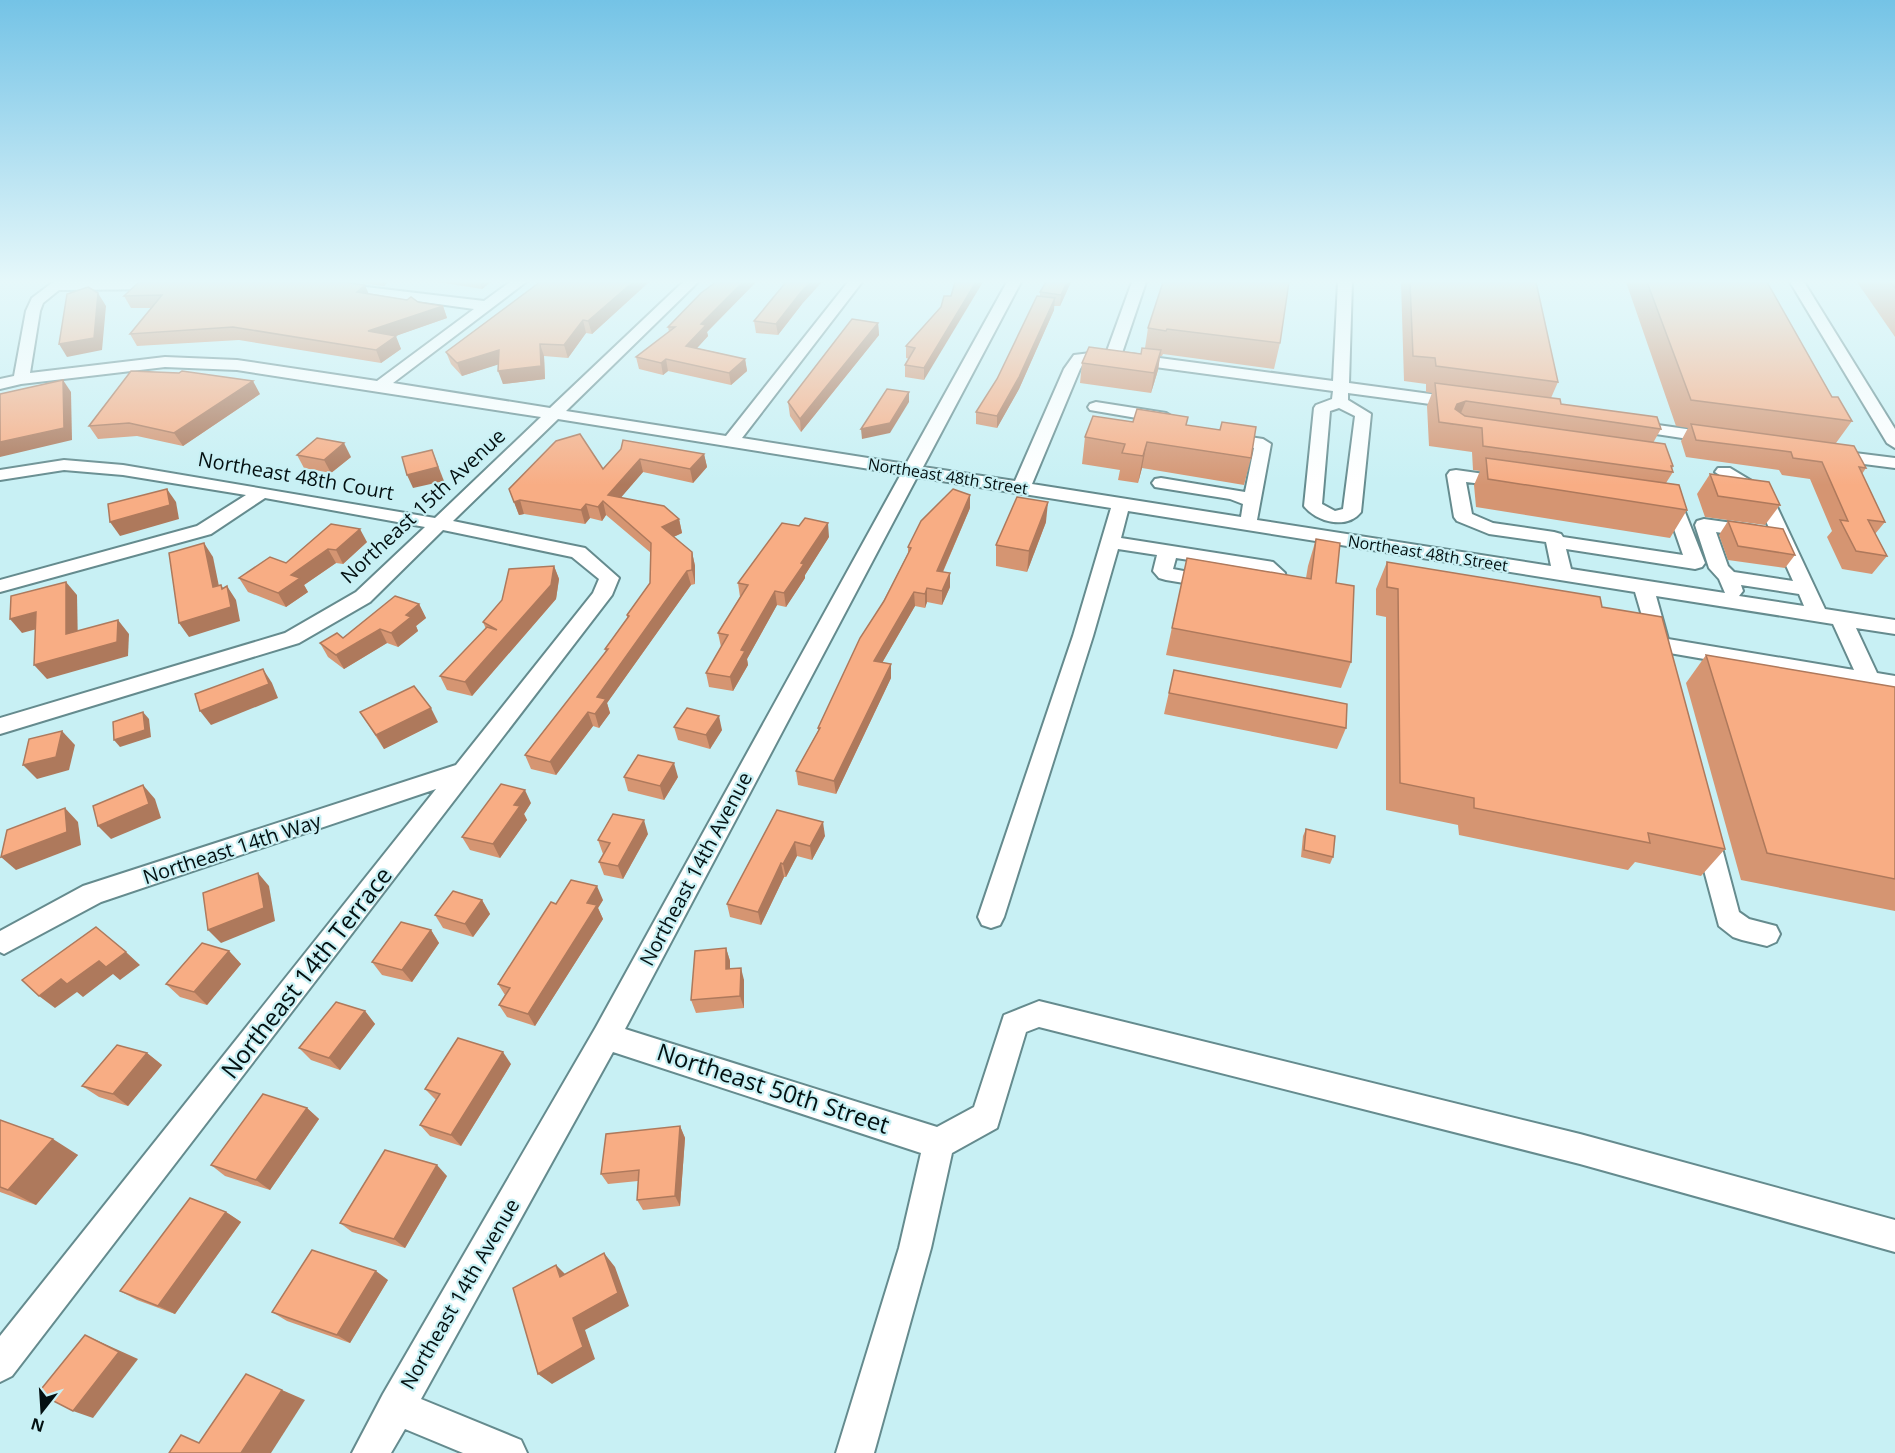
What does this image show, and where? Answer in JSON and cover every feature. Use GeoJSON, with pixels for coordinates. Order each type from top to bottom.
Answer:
{"type":"FeatureCollection","features":[{"type":"Feature","properties":{"kind":"street"},"geometry":{"type":"LineString","coordinates":[[21,379],[26,350]]}},
{"type":"Feature","properties":{"kind":"street"},"geometry":{"type":"LineString","coordinates":[[380,386],[428,350]]}},
{"type":"Feature","properties":{"kind":"street","name":"Northeast 15th Avenue"},"geometry":{"type":"LineString","coordinates":[[0,726],[292,638],[363,597],[621,350]]}},
{"type":"Feature","properties":{"kind":"street"},"geometry":{"type":"LineString","coordinates":[[731,441],[802,350]]}},
{"type":"Feature","properties":{"kind":"street","name":"Northeast 14th Avenue"},"geometry":{"type":"LineString","coordinates":[[371,1453],[606,1036],[977,350]]}},
{"type":"Feature","properties":{"kind":"street"},"geometry":{"type":"LineString","coordinates":[[1113,356],[1115,350]]}},
{"type":"Feature","properties":{"kind":"street"},"geometry":{"type":"LineString","coordinates":[[1341,394],[1322,408],[1313,506],[1333,518],[1352,512],[1363,414],[1341,394],[1343,350]]}},
{"type":"Feature","properties":{"kind":"street"},"geometry":{"type":"LineString","coordinates":[[1838,350],[1895,443]]}},
{"type":"Feature","properties":{"kind":"street"},"geometry":{"type":"LineString","coordinates":[[1021,488],[1072,369],[1079,358],[1113,356],[1341,394],[1480,406]]}},
{"type":"Feature","properties":{"kind":"street","name":"Northeast 48th Street"},"geometry":{"type":"LineString","coordinates":[[0,384],[21,379],[165,362],[237,365],[555,413],[1895,627]]}},
{"type":"Feature","properties":{"kind":"street"},"geometry":{"type":"LineString","coordinates":[[1096,407],[1176,419],[1184,426]]}},
{"type":"Feature","properties":{"kind":"street"},"geometry":{"type":"LineString","coordinates":[[1617,425],[1733,441]]}},
{"type":"Feature","properties":{"kind":"street"},"geometry":{"type":"LineString","coordinates":[[1204,434],[1263,444],[1249,524]]}},
{"type":"Feature","properties":{"kind":"street"},"geometry":{"type":"LineString","coordinates":[[1814,452],[1895,464]]}},
{"type":"Feature","properties":{"kind":"street","name":"Northeast 48th Court"},"geometry":{"type":"LineString","coordinates":[[0,475],[64,465],[123,470],[262,492],[578,552],[609,578]]}},
{"type":"Feature","properties":{"kind":"street"},"geometry":{"type":"LineString","coordinates":[[1724,472],[1764,496],[1818,615]]}},
{"type":"Feature","properties":{"kind":"street"},"geometry":{"type":"LineString","coordinates":[[1525,484],[1456,475],[1463,517],[1489,528],[1554,538],[1563,574]]}},
{"type":"Feature","properties":{"kind":"street"},"geometry":{"type":"LineString","coordinates":[[1161,483],[1234,494],[1252,501]]}},
{"type":"Feature","properties":{"kind":"street"},"geometry":{"type":"LineString","coordinates":[[0,586],[204,530],[262,492]]}},
{"type":"Feature","properties":{"kind":"street"},"geometry":{"type":"LineString","coordinates":[[1555,542],[1695,563],[1673,500],[1652,502]]}},
{"type":"Feature","properties":{"kind":"street"},"geometry":{"type":"LineString","coordinates":[[991,917],[1083,636],[1121,504]]}},
{"type":"Feature","properties":{"kind":"street"},"geometry":{"type":"LineString","coordinates":[[1331,537],[1333,518]]}},
{"type":"Feature","properties":{"kind":"street"},"geometry":{"type":"LineString","coordinates":[[1737,602],[1728,577],[1719,568],[1704,525],[1783,537]]}},
{"type":"Feature","properties":{"kind":"street"},"geometry":{"type":"LineString","coordinates":[[1110,542],[1266,566],[1274,570],[1278,576],[1277,591],[1166,574],[1163,571],[1168,551]]}},
{"type":"Feature","properties":{"kind":"street"},"geometry":{"type":"LineString","coordinates":[[1728,577],[1806,590]]}},
{"type":"Feature","properties":{"kind":"street","name":"Northeast 14th Terrace"},"geometry":{"type":"LineString","coordinates":[[0,1364],[602,595],[609,578]]}},
{"type":"Feature","properties":{"kind":"street"},"geometry":{"type":"LineString","coordinates":[[1644,587],[1665,668]]}},
{"type":"Feature","properties":{"kind":"street"},"geometry":{"type":"LineString","coordinates":[[1841,618],[1869,680]]}},
{"type":"Feature","properties":{"kind":"street"},"geometry":{"type":"LineString","coordinates":[[1659,645],[1895,684]]}},
{"type":"Feature","properties":{"kind":"street","name":"Northeast 14th Way"},"geometry":{"type":"LineString","coordinates":[[4,942],[92,894],[465,771]]}},
{"type":"Feature","properties":{"kind":"street"},"geometry":{"type":"LineString","coordinates":[[1702,815],[1728,918],[1742,929],[1767,934]]}},
{"type":"Feature","properties":{"kind":"street"},"geometry":{"type":"LineString","coordinates":[[855,1453],[915,1248],[939,1143],[986,1117],[1014,1024],[1039,1014],[1580,1149],[1895,1236]]}},
{"type":"Feature","properties":{"kind":"street","name":"Northeast 50th Street"},"geometry":{"type":"LineString","coordinates":[[606,1036],[939,1143]]}},
{"type":"Feature","properties":{"kind":"street"},"geometry":{"type":"LineString","coordinates":[[396,1407],[508,1453]]}},
{"type":"Feature","properties":{"kind":"building"},"geometry":{"type":"Polygon","coordinates":[[[449,350],[540,350],[541,366],[498,371],[499,350],[457,363],[446,352],[449,350]]]}},
{"type":"Feature","properties":{"kind":"building"},"geometry":{"type":"Polygon","coordinates":[[[645,350],[703,350],[745,359],[729,373],[666,359],[661,363],[636,357],[645,350]]]}},
{"type":"Feature","properties":{"kind":"building"},"geometry":{"type":"Polygon","coordinates":[[[828,350],[856,350],[800,419],[788,402],[828,350]]]}},
{"type":"Feature","properties":{"kind":"building"},"geometry":{"type":"Polygon","coordinates":[[[914,350],[935,350],[924,368],[905,365],[914,350]]]}},
{"type":"Feature","properties":{"kind":"building"},"geometry":{"type":"Polygon","coordinates":[[[1011,350],[1031,350],[997,416],[976,412],[997,379],[1011,350]]]}},
{"type":"Feature","properties":{"kind":"building"},"geometry":{"type":"Polygon","coordinates":[[[1088,350],[1141,354],[1142,350],[1161,350],[1154,373],[1082,363],[1088,350]]]}},
{"type":"Feature","properties":{"kind":"building"},"geometry":{"type":"Polygon","coordinates":[[[1413,350],[1551,350],[1558,382],[1436,366],[1435,358],[1413,356],[1413,350]]]}},
{"type":"Feature","properties":{"kind":"building"},"geometry":{"type":"Polygon","coordinates":[[[1672,350],[1805,350],[1832,397],[1838,397],[1852,421],[1691,400],[1672,350]]]}},
{"type":"Feature","properties":{"kind":"building"},"geometry":{"type":"Polygon","coordinates":[[[131,371],[179,373],[182,371],[253,381],[174,433],[129,423],[89,426],[131,371]]]}},
{"type":"Feature","properties":{"kind":"building"},"geometry":{"type":"Polygon","coordinates":[[[63,380],[64,428],[0,442],[0,394],[63,380]]]}},
{"type":"Feature","properties":{"kind":"building"},"geometry":{"type":"Polygon","coordinates":[[[1435,383],[1560,399],[1561,404],[1657,417],[1661,429],[1466,401],[1457,404],[1455,409],[1465,416],[1665,444],[1673,472],[1483,446],[1482,428],[1439,422],[1435,383]]]}},
{"type":"Feature","properties":{"kind":"building"},"geometry":{"type":"Polygon","coordinates":[[[887,389],[909,392],[890,423],[861,429],[887,389]]]}},
{"type":"Feature","properties":{"kind":"building"},"geometry":{"type":"Polygon","coordinates":[[[1137,409],[1188,417],[1186,425],[1220,430],[1222,422],[1256,427],[1251,458],[1147,442],[1143,456],[1122,453],[1125,444],[1085,437],[1093,416],[1133,422],[1137,409]]]}},
{"type":"Feature","properties":{"kind":"building"},"geometry":{"type":"Polygon","coordinates":[[[1691,424],[1854,446],[1866,468],[1859,467],[1885,522],[1868,520],[1887,556],[1856,551],[1840,520],[1848,521],[1822,462],[1793,458],[1791,452],[1696,440],[1691,424]]]}},
{"type":"Feature","properties":{"kind":"building"},"geometry":{"type":"Polygon","coordinates":[[[580,434],[603,469],[621,449],[623,440],[704,454],[690,469],[640,459],[608,495],[664,506],[679,519],[662,527],[692,552],[692,570],[687,571],[597,697],[606,699],[595,714],[588,712],[550,762],[525,755],[608,649],[605,649],[650,583],[651,543],[603,501],[598,507],[586,504],[581,510],[520,500],[514,502],[509,489],[556,441],[580,434]]]}},
{"type":"Feature","properties":{"kind":"building"},"geometry":{"type":"Polygon","coordinates":[[[317,438],[344,443],[324,460],[297,455],[317,438]]]}},
{"type":"Feature","properties":{"kind":"building"},"geometry":{"type":"Polygon","coordinates":[[[432,450],[438,467],[407,475],[402,457],[432,450]]]}},
{"type":"Feature","properties":{"kind":"building"},"geometry":{"type":"Polygon","coordinates":[[[1486,458],[1679,485],[1687,510],[1488,479],[1486,458]]]}},
{"type":"Feature","properties":{"kind":"building"},"geometry":{"type":"Polygon","coordinates":[[[1710,474],[1769,482],[1780,505],[1718,496],[1710,474]]]}},
{"type":"Feature","properties":{"kind":"building"},"geometry":{"type":"Polygon","coordinates":[[[167,489],[170,505],[110,522],[108,504],[167,489]]]}},
{"type":"Feature","properties":{"kind":"building"},"geometry":{"type":"Polygon","coordinates":[[[953,489],[970,495],[937,571],[950,573],[942,591],[927,588],[925,594],[914,592],[874,661],[891,664],[834,781],[796,771],[820,728],[818,728],[860,638],[884,601],[911,548],[908,547],[921,521],[953,489]]]}},
{"type":"Feature","properties":{"kind":"building"},"geometry":{"type":"Polygon","coordinates":[[[1017,497],[1048,502],[1029,551],[996,545],[1017,497]]]}},
{"type":"Feature","properties":{"kind":"building"},"geometry":{"type":"Polygon","coordinates":[[[805,518],[828,523],[801,563],[804,564],[784,593],[775,591],[741,650],[745,651],[730,677],[706,673],[728,635],[718,633],[748,585],[738,583],[782,523],[799,526],[805,518]]]}},
{"type":"Feature","properties":{"kind":"building"},"geometry":{"type":"Polygon","coordinates":[[[1728,521],[1783,529],[1795,555],[1738,546],[1728,521]]]}},
{"type":"Feature","properties":{"kind":"building"},"geometry":{"type":"Polygon","coordinates":[[[331,524],[360,529],[336,550],[328,549],[291,575],[300,578],[278,593],[239,578],[270,557],[286,563],[331,524]]]}},
{"type":"Feature","properties":{"kind":"building"},"geometry":{"type":"Polygon","coordinates":[[[1316,539],[1340,543],[1336,583],[1354,586],[1351,662],[1172,628],[1187,558],[1311,579],[1316,539]]]}},
{"type":"Feature","properties":{"kind":"building"},"geometry":{"type":"Polygon","coordinates":[[[204,543],[213,587],[221,585],[222,589],[227,586],[231,607],[179,623],[169,553],[204,543]]]}},
{"type":"Feature","properties":{"kind":"building"},"geometry":{"type":"Polygon","coordinates":[[[1387,562],[1600,597],[1602,607],[1662,617],[1725,849],[1648,833],[1650,843],[1474,808],[1474,798],[1400,783],[1398,589],[1387,587],[1387,562]]]}},
{"type":"Feature","properties":{"kind":"building"},"geometry":{"type":"Polygon","coordinates":[[[554,566],[551,585],[465,682],[440,676],[487,627],[497,630],[483,622],[502,600],[509,569],[554,566]]]}},
{"type":"Feature","properties":{"kind":"building"},"geometry":{"type":"Polygon","coordinates":[[[66,582],[66,634],[118,620],[117,642],[34,665],[36,612],[10,619],[11,596],[66,582]]]}},
{"type":"Feature","properties":{"kind":"building"},"geometry":{"type":"Polygon","coordinates":[[[395,596],[419,604],[406,615],[411,617],[391,633],[380,629],[336,655],[320,643],[337,633],[343,638],[395,596]]]}},
{"type":"Feature","properties":{"kind":"building"},"geometry":{"type":"Polygon","coordinates":[[[1706,655],[1895,687],[1895,879],[1767,853],[1706,655]]]}},
{"type":"Feature","properties":{"kind":"building"},"geometry":{"type":"Polygon","coordinates":[[[263,669],[269,684],[200,711],[195,694],[263,669]]]}},
{"type":"Feature","properties":{"kind":"building"},"geometry":{"type":"Polygon","coordinates":[[[1174,670],[1347,704],[1346,728],[1169,693],[1174,670]]]}},
{"type":"Feature","properties":{"kind":"building"},"geometry":{"type":"Polygon","coordinates":[[[414,686],[431,708],[376,735],[360,712],[414,686]]]}},
{"type":"Feature","properties":{"kind":"building"},"geometry":{"type":"Polygon","coordinates":[[[687,708],[719,716],[706,735],[674,727],[687,708]]]}},
{"type":"Feature","properties":{"kind":"building"},"geometry":{"type":"Polygon","coordinates":[[[143,712],[145,730],[114,740],[113,722],[143,712]]]}},
{"type":"Feature","properties":{"kind":"building"},"geometry":{"type":"Polygon","coordinates":[[[62,731],[56,757],[23,765],[29,739],[62,731]]]}},
{"type":"Feature","properties":{"kind":"building"},"geometry":{"type":"Polygon","coordinates":[[[638,755],[674,763],[660,786],[624,777],[638,755]]]}},
{"type":"Feature","properties":{"kind":"building"},"geometry":{"type":"Polygon","coordinates":[[[501,784],[525,790],[514,805],[520,806],[493,844],[462,837],[501,784]]]}},
{"type":"Feature","properties":{"kind":"building"},"geometry":{"type":"Polygon","coordinates":[[[143,785],[149,804],[98,826],[93,806],[143,785]]]}},
{"type":"Feature","properties":{"kind":"building"},"geometry":{"type":"Polygon","coordinates":[[[65,808],[67,832],[1,857],[7,830],[65,808]]]}},
{"type":"Feature","properties":{"kind":"building"},"geometry":{"type":"Polygon","coordinates":[[[777,810],[823,822],[810,846],[795,842],[783,864],[781,863],[758,912],[727,904],[777,810]]]}},
{"type":"Feature","properties":{"kind":"building"},"geometry":{"type":"Polygon","coordinates":[[[613,814],[644,820],[618,866],[599,862],[610,843],[598,840],[613,814]]]}},
{"type":"Feature","properties":{"kind":"building"},"geometry":{"type":"Polygon","coordinates":[[[1306,829],[1335,836],[1333,857],[1304,850],[1306,829]]]}},
{"type":"Feature","properties":{"kind":"building"},"geometry":{"type":"Polygon","coordinates":[[[258,873],[264,908],[208,930],[203,893],[258,873]]]}},
{"type":"Feature","properties":{"kind":"building"},"geometry":{"type":"Polygon","coordinates":[[[571,880],[597,886],[587,903],[597,905],[528,1014],[499,1005],[510,988],[498,984],[551,902],[556,904],[571,880]]]}},
{"type":"Feature","properties":{"kind":"building"},"geometry":{"type":"Polygon","coordinates":[[[453,891],[482,900],[465,924],[435,915],[453,891]]]}},
{"type":"Feature","properties":{"kind":"building"},"geometry":{"type":"Polygon","coordinates":[[[401,922],[431,930],[402,970],[372,962],[401,922]]]}},
{"type":"Feature","properties":{"kind":"building"},"geometry":{"type":"Polygon","coordinates":[[[96,927],[126,952],[106,967],[99,961],[67,984],[61,979],[39,996],[22,980],[96,927]]]}},
{"type":"Feature","properties":{"kind":"building"},"geometry":{"type":"Polygon","coordinates":[[[202,943],[229,951],[194,992],[166,984],[202,943]]]}},
{"type":"Feature","properties":{"kind":"building"},"geometry":{"type":"Polygon","coordinates":[[[726,948],[726,969],[741,968],[740,996],[691,1000],[695,951],[726,948]]]}},
{"type":"Feature","properties":{"kind":"building"},"geometry":{"type":"Polygon","coordinates":[[[336,1002],[365,1011],[329,1058],[299,1048],[336,1002]]]}},
{"type":"Feature","properties":{"kind":"building"},"geometry":{"type":"Polygon","coordinates":[[[458,1038],[503,1052],[451,1135],[420,1125],[440,1094],[425,1089],[458,1038]]]}},
{"type":"Feature","properties":{"kind":"building"},"geometry":{"type":"Polygon","coordinates":[[[117,1045],[147,1053],[113,1094],[82,1086],[117,1045]]]}},
{"type":"Feature","properties":{"kind":"building"},"geometry":{"type":"Polygon","coordinates":[[[263,1094],[307,1108],[256,1180],[211,1165],[263,1094]]]}},
{"type":"Feature","properties":{"kind":"building"},"geometry":{"type":"Polygon","coordinates":[[[0,1120],[53,1139],[8,1190],[0,1187],[0,1120]]]}},
{"type":"Feature","properties":{"kind":"building"},"geometry":{"type":"Polygon","coordinates":[[[680,1126],[675,1196],[637,1200],[639,1170],[601,1174],[606,1134],[680,1126]]]}},
{"type":"Feature","properties":{"kind":"building"},"geometry":{"type":"Polygon","coordinates":[[[385,1150],[437,1165],[394,1239],[340,1223],[385,1150]]]}},
{"type":"Feature","properties":{"kind":"building"},"geometry":{"type":"Polygon","coordinates":[[[190,1198],[226,1212],[158,1306],[120,1291],[190,1198]]]}},
{"type":"Feature","properties":{"kind":"building"},"geometry":{"type":"Polygon","coordinates":[[[312,1250],[376,1271],[337,1335],[272,1312],[312,1250]]]}},
{"type":"Feature","properties":{"kind":"building"},"geometry":{"type":"Polygon","coordinates":[[[604,1253],[618,1293],[573,1318],[583,1347],[538,1374],[513,1288],[556,1265],[560,1277],[604,1253]]]}},
{"type":"Feature","properties":{"kind":"building"},"geometry":{"type":"Polygon","coordinates":[[[85,1335],[119,1352],[73,1411],[38,1393],[85,1335]]]}},
{"type":"Feature","properties":{"kind":"building"},"geometry":{"type":"Polygon","coordinates":[[[246,1374],[282,1390],[241,1453],[169,1453],[181,1435],[199,1443],[246,1374]]]}}]}
